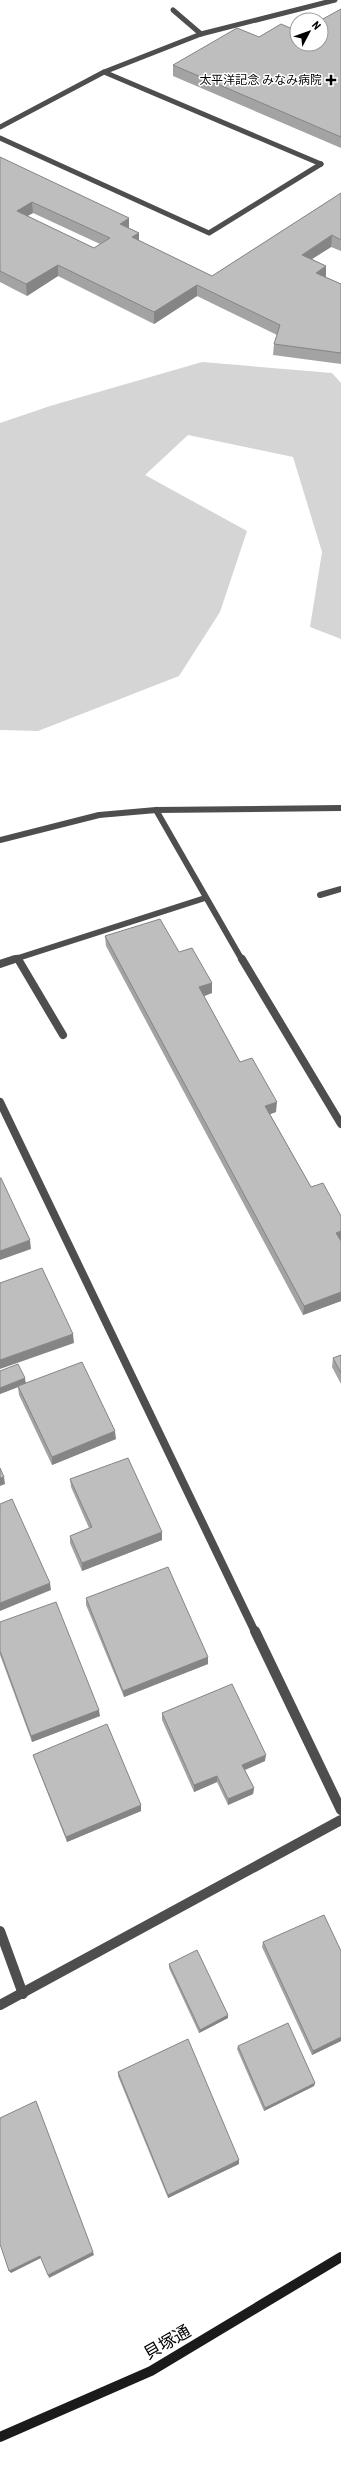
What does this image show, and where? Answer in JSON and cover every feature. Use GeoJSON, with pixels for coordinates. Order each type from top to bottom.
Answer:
{"type":"FeatureCollection","features":[{"type":"Feature","properties":{"kind":"street"},"geometry":{"type":"LineString","coordinates":[[0,126],[104,72],[200,34],[335,0]]}},
{"type":"Feature","properties":{"kind":"street"},"geometry":{"type":"LineString","coordinates":[[173,10],[200,34]]}},
{"type":"Feature","properties":{"kind":"street"},"geometry":{"type":"LineString","coordinates":[[0,138],[209,233],[321,164],[104,72]]}},
{"type":"Feature","properties":{"kind":"street"},"geometry":{"type":"LineString","coordinates":[[0,840],[99,815],[156,810],[341,808]]}},
{"type":"Feature","properties":{"kind":"street"},"geometry":{"type":"LineString","coordinates":[[156,810],[205,898],[341,1124]]}},
{"type":"Feature","properties":{"kind":"street"},"geometry":{"type":"LineString","coordinates":[[320,895],[341,889]]}},
{"type":"Feature","properties":{"kind":"street"},"geometry":{"type":"LineString","coordinates":[[0,964],[205,898]]}},
{"type":"Feature","properties":{"kind":"street"},"geometry":{"type":"LineString","coordinates":[[17,958],[62,1035]]}},
{"type":"Feature","properties":{"kind":"street"},"geometry":{"type":"LineString","coordinates":[[0,1102],[341,1810]]}},
{"type":"Feature","properties":{"kind":"street"},"geometry":{"type":"LineString","coordinates":[[0,2005],[23,1994],[341,1820]]}},
{"type":"Feature","properties":{"kind":"street"},"geometry":{"type":"LineString","coordinates":[[0,1931],[23,1994]]}},
{"type":"Feature","properties":{"kind":"street","name":"貝塚通"},"geometry":{"type":"LineString","coordinates":[[0,2437],[151,2371],[341,2257]]}},
{"type":"Feature","properties":{"kind":"shaded area"},"geometry":{"type":"Polygon","coordinates":[[[202,362],[332,373],[341,383],[341,639],[310,627],[322,552],[293,457],[188,435],[145,475],[247,531],[220,612],[179,676],[38,731],[0,730],[0,423],[50,406],[202,362]]]}},
{"type":"Feature","properties":{"kind":"building"},"geometry":{"type":"Polygon","coordinates":[[[341,9],[341,137],[173,65],[237,28],[259,37],[281,24],[289,28],[289,52],[329,52],[329,16],[341,9]]]}},
{"type":"Feature","properties":{"kind":"building"},"geometry":{"type":"Polygon","coordinates":[[[0,157],[129,218],[120,224],[139,233],[132,237],[212,276],[341,193],[341,240],[332,235],[302,255],[326,266],[316,273],[341,284],[341,353],[274,344],[280,325],[197,285],[154,312],[58,265],[26,284],[0,271],[0,157]],[[32,202],[17,211],[94,248],[110,238],[32,202]]]}},
{"type":"Feature","properties":{"kind":"building"},"geometry":{"type":"Polygon","coordinates":[[[160,919],[179,952],[192,948],[212,983],[199,987],[240,1062],[252,1058],[277,1102],[265,1106],[311,1187],[323,1183],[341,1216],[341,1231],[336,1233],[341,1241],[341,1292],[304,1306],[105,936],[160,919]]]}},
{"type":"Feature","properties":{"kind":"building"},"geometry":{"type":"Polygon","coordinates":[[[0,1178],[30,1240],[0,1251],[0,1178]]]}},
{"type":"Feature","properties":{"kind":"building"},"geometry":{"type":"Polygon","coordinates":[[[42,1268],[73,1334],[0,1360],[0,1283],[42,1268]]]}},
{"type":"Feature","properties":{"kind":"building"},"geometry":{"type":"Polygon","coordinates":[[[341,1355],[341,1373],[333,1358],[341,1355]]]}},
{"type":"Feature","properties":{"kind":"building"},"geometry":{"type":"Polygon","coordinates":[[[82,1362],[115,1431],[52,1457],[18,1386],[82,1362]]]}},
{"type":"Feature","properties":{"kind":"building"},"geometry":{"type":"Polygon","coordinates":[[[18,1364],[25,1378],[0,1388],[0,1371],[18,1364]]]}},
{"type":"Feature","properties":{"kind":"building"},"geometry":{"type":"Polygon","coordinates":[[[128,1458],[162,1532],[82,1563],[70,1536],[92,1527],[70,1479],[128,1458]]]}},
{"type":"Feature","properties":{"kind":"building"},"geometry":{"type":"Polygon","coordinates":[[[0,1468],[4,1477],[0,1478],[0,1468]]]}},
{"type":"Feature","properties":{"kind":"building"},"geometry":{"type":"Polygon","coordinates":[[[12,1499],[50,1583],[0,1603],[0,1504],[12,1499]]]}},
{"type":"Feature","properties":{"kind":"building"},"geometry":{"type":"Polygon","coordinates":[[[168,1567],[208,1657],[123,1691],[86,1598],[168,1567]]]}},
{"type":"Feature","properties":{"kind":"building"},"geometry":{"type":"Polygon","coordinates":[[[56,1602],[99,1710],[31,1736],[0,1651],[0,1622],[56,1602]]]}},
{"type":"Feature","properties":{"kind":"building"},"geometry":{"type":"Polygon","coordinates":[[[232,1684],[266,1755],[242,1765],[254,1788],[228,1799],[217,1776],[194,1785],[162,1713],[232,1684]]]}},
{"type":"Feature","properties":{"kind":"building"},"geometry":{"type":"Polygon","coordinates":[[[107,1724],[141,1805],[66,1837],[33,1755],[107,1724]]]}},
{"type":"Feature","properties":{"kind":"building"},"geometry":{"type":"Polygon","coordinates":[[[324,1915],[341,1951],[341,2037],[313,2051],[263,1942],[324,1915]]]}},
{"type":"Feature","properties":{"kind":"building"},"geometry":{"type":"Polygon","coordinates":[[[197,1950],[228,2015],[200,2030],[169,1964],[197,1950]]]}},
{"type":"Feature","properties":{"kind":"building"},"geometry":{"type":"Polygon","coordinates":[[[288,2023],[315,2083],[265,2108],[238,2046],[288,2023]]]}},
{"type":"Feature","properties":{"kind":"building"},"geometry":{"type":"Polygon","coordinates":[[[188,2039],[239,2160],[168,2195],[118,2072],[188,2039]]]}},
{"type":"Feature","properties":{"kind":"building"},"geometry":{"type":"Polygon","coordinates":[[[36,2101],[93,2252],[48,2275],[40,2256],[9,2271],[0,2244],[0,2118],[36,2101]]]}},
{"type":"Feature","properties":{"kind":"place","name":"太平洋記念 みなみ病院"},"geometry":{"type":"Point","coordinates":[331,80]}}]}
